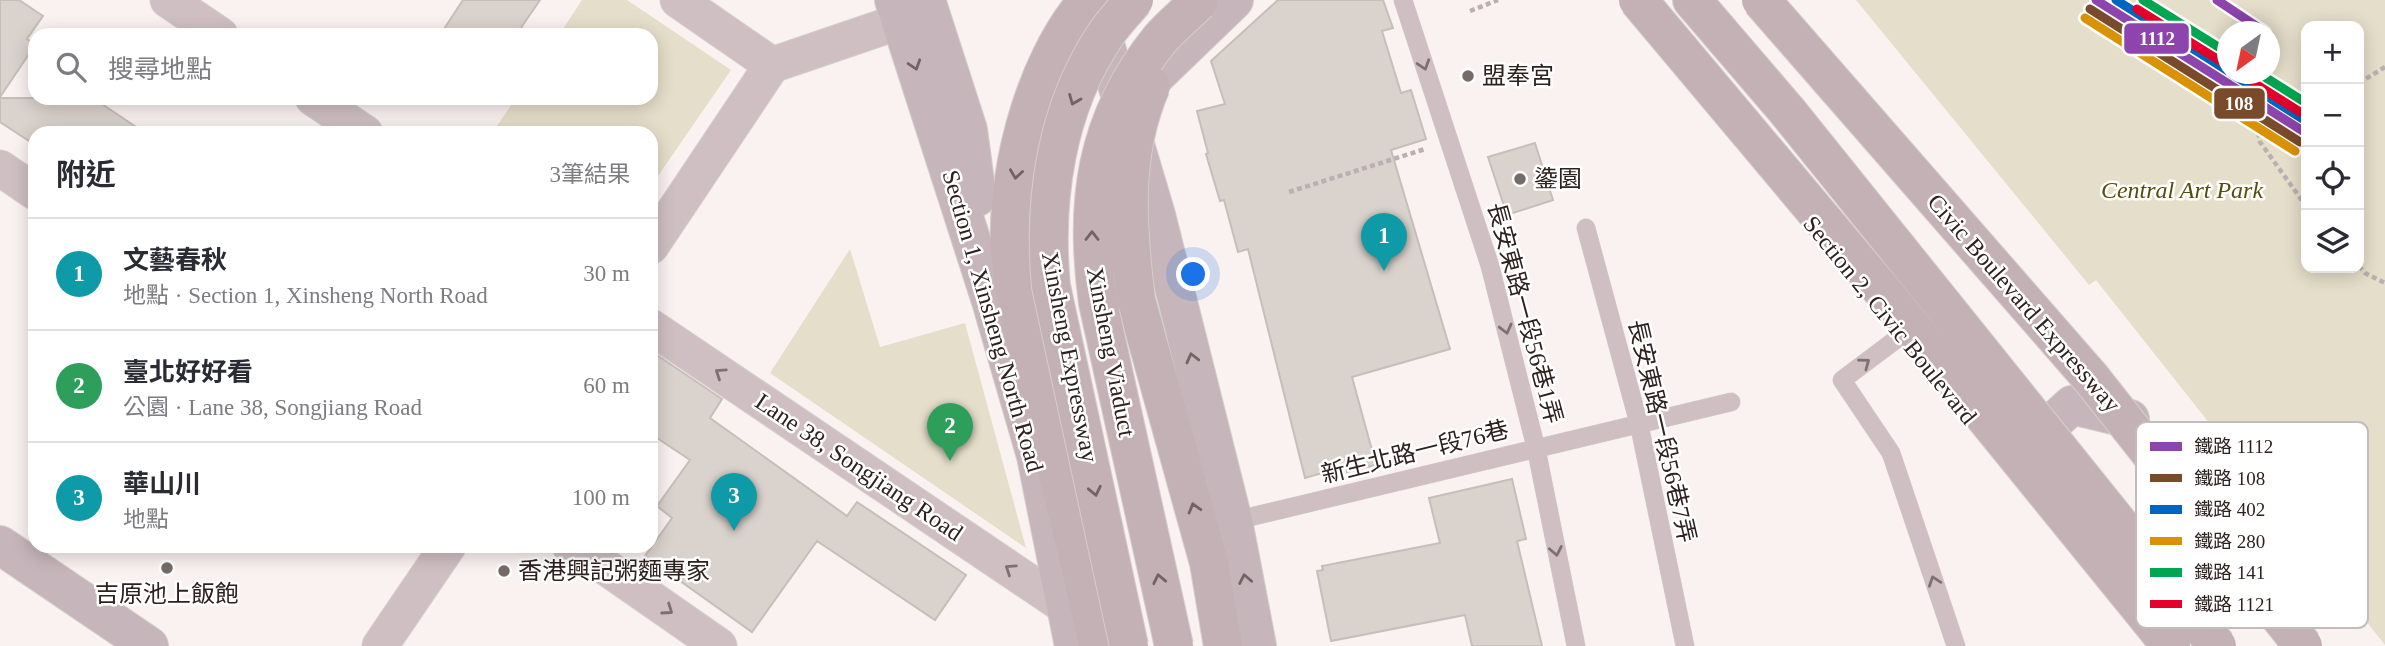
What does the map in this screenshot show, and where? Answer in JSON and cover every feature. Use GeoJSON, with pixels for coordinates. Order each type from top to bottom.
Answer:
{"type":"FeatureCollection","features":[{"type":"Feature","properties":{"kind":"highway"},"geometry":{"type":"LineString","coordinates":[[1090,0],[1059,43],[1031,104],[1020,146],[1010,225],[1012,268],[1031,365],[1098,646]]}},
{"type":"Feature","properties":{"kind":"highway","name":"Xinsheng Expressway"},"geometry":{"type":"LineString","coordinates":[[1129,646],[1052,286],[1048,244],[1049,202],[1057,153],[1070,108],[1106,34],[1134,0]]}},
{"type":"Feature","properties":{"kind":"highway"},"geometry":{"type":"LineString","coordinates":[[1638,0],[1888,299],[2136,603]]}},
{"type":"Feature","properties":{"kind":"highway"},"geometry":{"type":"LineString","coordinates":[[1692,0],[1797,123],[2136,537]]}},
{"type":"Feature","properties":{"kind":"highway","name":"Civic Boulevard Expressway"},"geometry":{"type":"LineString","coordinates":[[1761,0],[2091,378],[2136,435]]}},
{"type":"Feature","properties":{"kind":"highway"},"geometry":{"type":"LineString","coordinates":[[1211,1],[1169,48],[1150,89],[1130,156],[1127,196],[1136,300],[1209,563],[1223,646]]}},
{"type":"Feature","properties":{"kind":"highway","name":"Xinsheng Viaduct"},"geometry":{"type":"LineString","coordinates":[[1174,646],[1098,303],[1092,256],[1092,221],[1105,140],[1118,106],[1137,72],[1161,38],[1211,1]]}},
{"type":"Feature","properties":{"kind":"highway"},"geometry":{"type":"LineString","coordinates":[[2156,628],[2171,646]]}},
{"type":"Feature","properties":{"kind":"highway","name":"Civic Boulevard Expressway"},"geometry":{"type":"LineString","coordinates":[[2290,628],[2304,646]]}},
{"type":"Feature","properties":{"kind":"street"},"geometry":{"type":"LineString","coordinates":[[168,0],[210,28]]}},
{"type":"Feature","properties":{"kind":"street"},"geometry":{"type":"LineString","coordinates":[[678,0],[772,65]]}},
{"type":"Feature","properties":{"kind":"street"},"geometry":{"type":"LineString","coordinates":[[1090,0],[1156,215],[1234,521],[1257,646]]}},
{"type":"Feature","properties":{"kind":"street","name":"Section 2, Civic Boulevard"},"geometry":{"type":"LineString","coordinates":[[1625,0],[1870,293],[2149,646]]}},
{"type":"Feature","properties":{"kind":"street"},"geometry":{"type":"LineString","coordinates":[[1781,0],[2136,427]]}},
{"type":"Feature","properties":{"kind":"street"},"geometry":{"type":"LineString","coordinates":[[1123,107],[1211,1]]}},
{"type":"Feature","properties":{"kind":"street"},"geometry":{"type":"LineString","coordinates":[[658,236],[772,65],[907,7]]}},
{"type":"Feature","properties":{"kind":"street","name":"Section 1, Xinsheng North Road"},"geometry":{"type":"LineString","coordinates":[[907,7],[1035,456],[1074,646]]}},
{"type":"Feature","properties":{"kind":"street"},"geometry":{"type":"LineString","coordinates":[[323,105],[355,126]]}},
{"type":"Feature","properties":{"kind":"street"},"geometry":{"type":"LineString","coordinates":[[0,168],[28,187]]}},
{"type":"Feature","properties":{"kind":"street","name":"Lane 38, Songjiang Road"},"geometry":{"type":"LineString","coordinates":[[658,332],[1066,607]]}},
{"type":"Feature","properties":{"kind":"street"},"geometry":{"type":"LineString","coordinates":[[1969,418],[2010,438],[2074,381],[2067,342]]}},
{"type":"Feature","properties":{"kind":"street"},"geometry":{"type":"LineString","coordinates":[[2034,500],[2025,447],[2072,405],[2130,419]]}},
{"type":"Feature","properties":{"kind":"street"},"geometry":{"type":"LineString","coordinates":[[0,545],[149,646]]}},
{"type":"Feature","properties":{"kind":"street"},"geometry":{"type":"LineString","coordinates":[[380,646],[443,553]]}},
{"type":"Feature","properties":{"kind":"street"},"geometry":{"type":"LineString","coordinates":[[583,553],[719,646]]}},
{"type":"Feature","properties":{"kind":"street"},"geometry":{"type":"LineString","coordinates":[[2295,628],[2309,646]]}},
{"type":"Feature","properties":{"kind":"lane","name":"長安東路一段56巷1弄"},"geometry":{"type":"LineString","coordinates":[[1403,0],[1490,266],[1536,448],[1576,646]]}},
{"type":"Feature","properties":{"kind":"lane","name":"長安東路一段56巷7弄"},"geometry":{"type":"LineString","coordinates":[[1586,228],[1639,424],[1685,646]]}},
{"type":"Feature","properties":{"kind":"lane"},"geometry":{"type":"LineString","coordinates":[[1902,335],[1842,380],[1891,453],[1956,646]]}},
{"type":"Feature","properties":{"kind":"lane","name":"新生北路一段76巷"},"geometry":{"type":"LineString","coordinates":[[1234,521],[1731,401]]}},
{"type":"Feature","properties":{"kind":"lane"},"geometry":{"type":"LineString","coordinates":[[2216,635],[2233,646]]}},
{"type":"Feature","properties":{"kind":"path"},"geometry":{"type":"LineString","coordinates":[[1470,11],[1498,0]]}},
{"type":"Feature","properties":{"kind":"path"},"geometry":{"type":"LineString","coordinates":[[2119,0],[2195,60],[2252,99],[2301,103]]}},
{"type":"Feature","properties":{"kind":"path"},"geometry":{"type":"LineString","coordinates":[[2364,80],[2385,67]]}},
{"type":"Feature","properties":{"kind":"path"},"geometry":{"type":"LineString","coordinates":[[2252,99],[2260,142],[2301,199]]}},
{"type":"Feature","properties":{"kind":"path"},"geometry":{"type":"LineString","coordinates":[[1289,192],[1449,142]]}},
{"type":"Feature","properties":{"kind":"path"},"geometry":{"type":"LineString","coordinates":[[2364,272],[2385,284]]}},
{"type":"Feature","properties":{"kind":"green space"},"geometry":{"type":"Polygon","coordinates":[[[582,0],[627,0],[731,70],[658,176],[658,126],[497,126],[511,105],[658,105],[658,28],[564,28],[582,0]]]}},
{"type":"Feature","properties":{"kind":"green space","name":"Central Art Park"},"geometry":{"type":"Polygon","coordinates":[[[1856,0],[2385,0],[2385,645],[2368,624],[2368,422],[2208,422],[2096,280],[2089,285],[1856,0]]]}},
{"type":"Feature","properties":{"kind":"green space"},"geometry":{"type":"Polygon","coordinates":[[[850,249],[880,347],[965,323],[1026,548],[770,373],[850,249]]]}},
{"type":"Feature","properties":{"kind":"building"},"geometry":{"type":"Polygon","coordinates":[[[0,0],[19,0],[43,16],[35,28],[28,28],[28,55],[0,97],[0,0]]]}},
{"type":"Feature","properties":{"kind":"building"},"geometry":{"type":"Polygon","coordinates":[[[463,0],[540,0],[521,28],[445,28],[463,0]]]}},
{"type":"Feature","properties":{"kind":"building"},"geometry":{"type":"Polygon","coordinates":[[[1278,0],[1383,0],[1393,28],[1382,31],[1401,93],[1411,90],[1426,139],[1391,150],[1450,349],[1352,377],[1376,465],[1347,472],[1346,466],[1305,478],[1248,249],[1238,252],[1224,200],[1220,201],[1206,154],[1208,153],[1197,111],[1225,104],[1211,61],[1278,0]]]}},
{"type":"Feature","properties":{"kind":"building"},"geometry":{"type":"Polygon","coordinates":[[[0,98],[28,98],[28,105],[103,105],[135,126],[28,126],[28,140],[0,122],[0,98]]]}},
{"type":"Feature","properties":{"kind":"building","name":"鍌園"},"geometry":{"type":"Polygon","coordinates":[[[1535,143],[1553,200],[1507,215],[1488,157],[1535,143]]]}},
{"type":"Feature","properties":{"kind":"building"},"geometry":{"type":"Polygon","coordinates":[[[658,356],[722,399],[710,418],[847,516],[857,502],[966,575],[935,620],[817,541],[752,632],[645,556],[647,553],[658,553],[658,538],[672,518],[658,505],[690,460],[658,439],[658,356]]]}},
{"type":"Feature","properties":{"kind":"building"},"geometry":{"type":"Polygon","coordinates":[[[1512,479],[1526,539],[1517,541],[1542,646],[1472,646],[1465,615],[1331,641],[1317,571],[1323,570],[1322,566],[1440,543],[1429,498],[1512,479]]]}},
{"type":"Feature","properties":{"kind":"rail line","name":"1112"},"geometry":{"type":"LineString","coordinates":[[2096,0],[2301,130]]}},
{"type":"Feature","properties":{"kind":"rail line","name":"402"},"geometry":{"type":"LineString","coordinates":[[2116,0],[2217,64]]}},
{"type":"Feature","properties":{"kind":"rail line","name":"141"},"geometry":{"type":"LineString","coordinates":[[2143,0],[2217,46]]}},
{"type":"Feature","properties":{"kind":"rail line","name":"1112"},"geometry":{"type":"LineString","coordinates":[[2217,0],[2248,21]]}},
{"type":"Feature","properties":{"kind":"rail line","name":"108"},"geometry":{"type":"LineString","coordinates":[[2090,9],[2300,142]]}},
{"type":"Feature","properties":{"kind":"rail line","name":"1121"},"geometry":{"type":"LineString","coordinates":[[2137,9],[2217,59]]}},
{"type":"Feature","properties":{"kind":"rail line","name":"280"},"geometry":{"type":"LineString","coordinates":[[2085,18],[2295,151]]}},
{"type":"Feature","properties":{"kind":"rail line","name":"402"},"geometry":{"type":"LineString","coordinates":[[2248,84],[2301,118]]}},
{"type":"Feature","properties":{"kind":"rail line","name":"1121"},"geometry":{"type":"LineString","coordinates":[[2256,84],[2300,112]]}},
{"type":"Feature","properties":{"kind":"rail line","name":"141"},"geometry":{"type":"LineString","coordinates":[[2276,84],[2301,100]]}},
{"type":"Feature","properties":{"kind":"place","name":"盟奉宮"},"geometry":{"type":"Point","coordinates":[1468,76]}},
{"type":"Feature","properties":{"kind":"place","name":"鍌園"},"geometry":{"type":"Point","coordinates":[1520,179]}},
{"type":"Feature","properties":{"kind":"place","name":"文藝春秋"},"geometry":{"type":"Point","coordinates":[1384,271]}},
{"type":"Feature","properties":{"kind":"place","name":"臺北好好看"},"geometry":{"type":"Point","coordinates":[950,461]}},
{"type":"Feature","properties":{"kind":"place","name":"華山川"},"geometry":{"type":"Point","coordinates":[734,531]}},
{"type":"Feature","properties":{"kind":"place","name":"吉原池上飯飽"},"geometry":{"type":"Point","coordinates":[167,568]}},
{"type":"Feature","properties":{"kind":"place","name":"香港興記粥麵專家"},"geometry":{"type":"Point","coordinates":[504,571]}}]}
